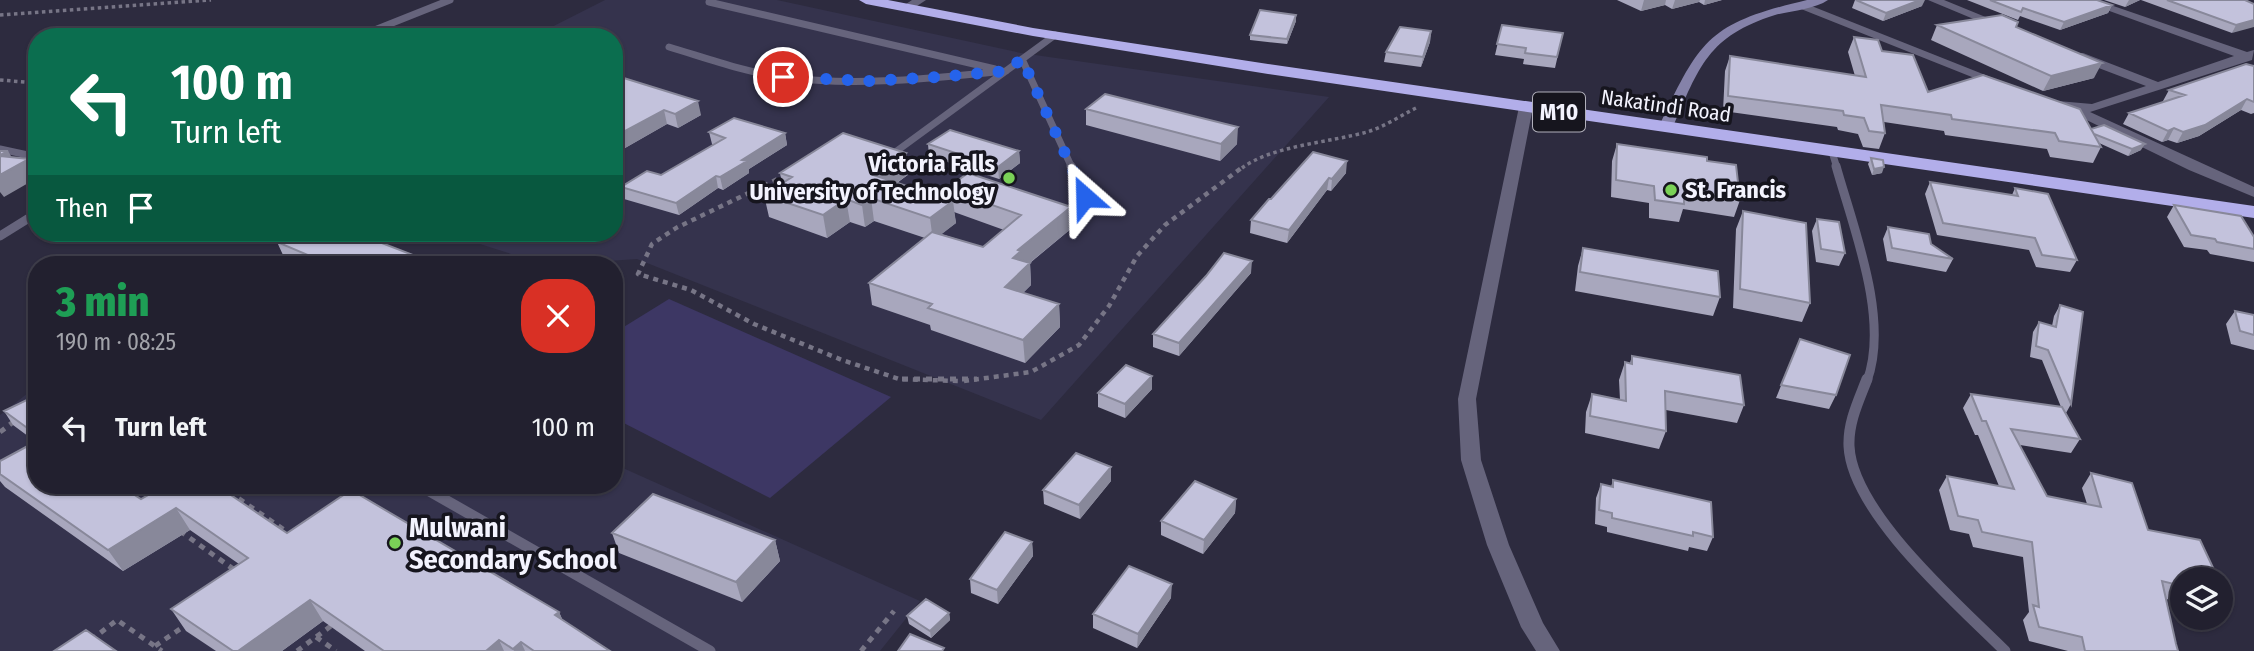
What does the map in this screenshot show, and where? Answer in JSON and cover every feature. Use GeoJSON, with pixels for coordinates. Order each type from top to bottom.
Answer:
{"type":"FeatureCollection","features":[{"type":"Feature","properties":{"kind":"highway","name":"Nakatindi Road"},"geometry":{"type":"LineString","coordinates":[[866,0],[913,4],[1055,35],[1443,95],[2254,212]]}},
{"type":"Feature","properties":{"kind":"street"},"geometry":{"type":"LineString","coordinates":[[1666,127],[1688,80],[1715,40],[1739,26],[1822,0]]}},
{"type":"Feature","properties":{"kind":"street"},"geometry":{"type":"LineString","coordinates":[[1934,0],[2021,34]]}},
{"type":"Feature","properties":{"kind":"street"},"geometry":{"type":"LineString","coordinates":[[2085,0],[2251,56]]}},
{"type":"Feature","properties":{"kind":"street"},"geometry":{"type":"LineString","coordinates":[[1800,5],[2015,89]]}},
{"type":"Feature","properties":{"kind":"street"},"geometry":{"type":"LineString","coordinates":[[2070,53],[2157,86]]}},
{"type":"Feature","properties":{"kind":"street"},"geometry":{"type":"LineString","coordinates":[[2069,108],[2094,108],[2251,56]]}},
{"type":"Feature","properties":{"kind":"street"},"geometry":{"type":"LineString","coordinates":[[2041,99],[2069,108],[2254,192]]}},
{"type":"Feature","properties":{"kind":"street"},"geometry":{"type":"LineString","coordinates":[[1526,107],[1467,399],[1471,460],[1499,545],[1533,627],[1548,651]]}},
{"type":"Feature","properties":{"kind":"lane"},"geometry":{"type":"LineString","coordinates":[[380,28],[450,0]]}},
{"type":"Feature","properties":{"kind":"lane"},"geometry":{"type":"LineString","coordinates":[[709,2],[1006,71]]}},
{"type":"Feature","properties":{"kind":"lane"},"geometry":{"type":"LineString","coordinates":[[894,153],[1055,35]]}},
{"type":"Feature","properties":{"kind":"lane"},"geometry":{"type":"LineString","coordinates":[[669,47],[742,69],[783,77],[870,81],[1006,71]]}},
{"type":"Feature","properties":{"kind":"lane"},"geometry":{"type":"LineString","coordinates":[[1022,59],[1085,197]]}},
{"type":"Feature","properties":{"kind":"lane"},"geometry":{"type":"LineString","coordinates":[[0,149],[28,155]]}},
{"type":"Feature","properties":{"kind":"lane"},"geometry":{"type":"LineString","coordinates":[[1832,152],[1873,314],[1874,353],[1851,422],[1849,457],[1869,504],[1903,545],[2005,651]]}},
{"type":"Feature","properties":{"kind":"lane"},"geometry":{"type":"LineString","coordinates":[[0,236],[28,219]]}},
{"type":"Feature","properties":{"kind":"lane"},"geometry":{"type":"LineString","coordinates":[[435,494],[710,651]]}},
{"type":"Feature","properties":{"kind":"path"},"geometry":{"type":"LineString","coordinates":[[0,15],[211,0]]}},
{"type":"Feature","properties":{"kind":"path"},"geometry":{"type":"LineString","coordinates":[[0,80],[28,82]]}},
{"type":"Feature","properties":{"kind":"path"},"geometry":{"type":"LineString","coordinates":[[796,170],[676,228],[652,244],[638,274],[691,290],[754,324],[842,360],[899,379],[963,381],[1031,372],[1079,345],[1109,306],[1137,256],[1165,225],[1250,162],[1302,146],[1370,131],[1443,95]]}},
{"type":"Feature","properties":{"kind":"path"},"geometry":{"type":"LineString","coordinates":[[0,432],[18,418]]}},
{"type":"Feature","properties":{"kind":"path"},"geometry":{"type":"LineString","coordinates":[[232,494],[295,537]]}},
{"type":"Feature","properties":{"kind":"path"},"geometry":{"type":"LineString","coordinates":[[349,500],[358,494]]}},
{"type":"Feature","properties":{"kind":"path"},"geometry":{"type":"LineString","coordinates":[[176,528],[240,574]]}},
{"type":"Feature","properties":{"kind":"path"},"geometry":{"type":"LineString","coordinates":[[861,651],[894,611]]}},
{"type":"Feature","properties":{"kind":"path"},"geometry":{"type":"LineString","coordinates":[[297,651],[345,616]]}},
{"type":"Feature","properties":{"kind":"path"},"geometry":{"type":"LineString","coordinates":[[155,646],[197,617]]}},
{"type":"Feature","properties":{"kind":"path"},"geometry":{"type":"LineString","coordinates":[[87,643],[117,620],[162,651]]}},
{"type":"Feature","properties":{"kind":"path"},"geometry":{"type":"LineString","coordinates":[[316,637],[337,651]]}},
{"type":"Feature","properties":{"kind":"shaded area","name":"Victoria Falls University of Technology"},"geometry":{"type":"Polygon","coordinates":[[[605,0],[777,0],[1021,53],[1329,97],[1041,420],[637,259],[623,260],[623,256],[518,256],[477,242],[623,242],[623,28],[550,28],[605,0]]]}},
{"type":"Feature","properties":{"kind":"shaded area"},"geometry":{"type":"Polygon","coordinates":[[[669,299],[891,397],[770,498],[623,423],[623,327],[669,299]]]}},
{"type":"Feature","properties":{"kind":"shaded area","name":"Mulwani Secondary School"},"geometry":{"type":"Polygon","coordinates":[[[28,393],[28,494],[623,494],[623,468],[920,601],[880,651],[0,651],[0,415],[28,393]]]}},
{"type":"Feature","properties":{"kind":"building"},"geometry":{"type":"Polygon","coordinates":[[[1856,0],[1920,0],[1886,13],[1856,0]]]}},
{"type":"Feature","properties":{"kind":"building"},"geometry":{"type":"Polygon","coordinates":[[[1990,0],[2097,0],[2112,5],[2064,22],[2023,8],[2021,12],[1990,0]]]}},
{"type":"Feature","properties":{"kind":"building"},"geometry":{"type":"Polygon","coordinates":[[[2167,0],[2245,0],[2254,4],[2254,20],[2236,25],[2167,0]]]}},
{"type":"Feature","properties":{"kind":"building"},"geometry":{"type":"Polygon","coordinates":[[[1260,10],[1296,15],[1287,39],[1250,35],[1260,10]]]}},
{"type":"Feature","properties":{"kind":"building"},"geometry":{"type":"Polygon","coordinates":[[[2002,15],[2018,22],[2016,27],[2102,63],[2051,76],[1937,25],[2002,15]]]}},
{"type":"Feature","properties":{"kind":"building"},"geometry":{"type":"Polygon","coordinates":[[[1502,25],[1563,33],[1557,57],[1525,53],[1526,48],[1497,44],[1502,25]]]}},
{"type":"Feature","properties":{"kind":"building"},"geometry":{"type":"Polygon","coordinates":[[[1400,27],[1431,31],[1423,57],[1386,52],[1400,27]]]}},
{"type":"Feature","properties":{"kind":"building"},"geometry":{"type":"Polygon","coordinates":[[[1854,37],[1878,40],[1882,51],[1913,55],[1928,92],[1983,75],[2080,109],[2101,147],[2059,141],[2055,133],[1952,119],[1951,115],[1881,105],[1885,133],[1869,131],[1864,118],[1844,115],[1843,111],[1728,96],[1730,56],[1866,77],[1854,37]]]}},
{"type":"Feature","properties":{"kind":"building"},"geometry":{"type":"Polygon","coordinates":[[[2246,64],[2254,66],[2254,102],[2247,99],[2205,125],[2183,132],[2174,128],[2168,131],[2129,113],[2185,95],[2169,90],[2246,64]]]}},
{"type":"Feature","properties":{"kind":"building"},"geometry":{"type":"Polygon","coordinates":[[[623,78],[698,101],[675,114],[664,110],[623,132],[623,78]]]}},
{"type":"Feature","properties":{"kind":"building"},"geometry":{"type":"Polygon","coordinates":[[[1105,94],[1238,127],[1221,144],[1086,109],[1105,94]]]}},
{"type":"Feature","properties":{"kind":"building"},"geometry":{"type":"Polygon","coordinates":[[[734,118],[785,133],[742,160],[747,161],[720,177],[716,176],[676,203],[623,188],[647,171],[661,175],[725,138],[709,132],[734,118]]]}},
{"type":"Feature","properties":{"kind":"building"},"geometry":{"type":"Polygon","coordinates":[[[2104,125],[2145,144],[2132,149],[2094,134],[2091,129],[2104,125]]]}},
{"type":"Feature","properties":{"kind":"building"},"geometry":{"type":"Polygon","coordinates":[[[950,130],[1019,151],[998,167],[928,144],[950,130]]]}},
{"type":"Feature","properties":{"kind":"building"},"geometry":{"type":"Polygon","coordinates":[[[843,133],[906,153],[873,175],[953,201],[930,218],[871,198],[862,205],[846,199],[823,215],[764,195],[792,177],[780,173],[843,133]]]}},
{"type":"Feature","properties":{"kind":"building"},"geometry":{"type":"Polygon","coordinates":[[[1617,144],[1707,157],[1707,161],[1736,165],[1740,200],[1684,191],[1684,204],[1655,200],[1654,186],[1616,180],[1617,144]]]}},
{"type":"Feature","properties":{"kind":"building"},"geometry":{"type":"Polygon","coordinates":[[[1313,152],[1347,161],[1332,179],[1329,178],[1289,230],[1251,220],[1269,199],[1313,152]]]}},
{"type":"Feature","properties":{"kind":"building"},"geometry":{"type":"Polygon","coordinates":[[[0,156],[28,159],[28,160],[0,175],[0,156]]]}},
{"type":"Feature","properties":{"kind":"building"},"geometry":{"type":"Polygon","coordinates":[[[1871,158],[1883,160],[1884,167],[1874,169],[1871,158]]]}},
{"type":"Feature","properties":{"kind":"building"},"geometry":{"type":"Polygon","coordinates":[[[968,173],[1071,207],[1018,250],[1021,251],[1013,258],[1030,263],[1005,287],[1059,304],[1023,340],[928,308],[932,304],[869,283],[932,232],[983,247],[1021,215],[946,189],[968,173]]]}},
{"type":"Feature","properties":{"kind":"building"},"geometry":{"type":"Polygon","coordinates":[[[1930,182],[2018,196],[2015,188],[2048,194],[2077,260],[2042,255],[2035,238],[1943,223],[1930,182]]]}},
{"type":"Feature","properties":{"kind":"building"},"geometry":{"type":"Polygon","coordinates":[[[2174,205],[2241,216],[2254,237],[2254,249],[2191,235],[2174,205]]]}},
{"type":"Feature","properties":{"kind":"building"},"geometry":{"type":"Polygon","coordinates":[[[1743,211],[1806,223],[1810,303],[1740,289],[1743,211]]]}},
{"type":"Feature","properties":{"kind":"building"},"geometry":{"type":"Polygon","coordinates":[[[1817,219],[1839,222],[1845,253],[1821,249],[1817,219]]]}},
{"type":"Feature","properties":{"kind":"building"},"geometry":{"type":"Polygon","coordinates":[[[1888,227],[1929,234],[1931,244],[1953,259],[1892,248],[1888,227]]]}},
{"type":"Feature","properties":{"kind":"building"},"geometry":{"type":"Polygon","coordinates":[[[277,242],[379,242],[415,256],[310,256],[277,242]]]}},
{"type":"Feature","properties":{"kind":"building"},"geometry":{"type":"Polygon","coordinates":[[[1583,248],[1718,271],[1720,297],[1580,272],[1583,248]]]}},
{"type":"Feature","properties":{"kind":"building"},"geometry":{"type":"Polygon","coordinates":[[[1224,253],[1252,261],[1179,343],[1153,334],[1206,276],[1224,253]]]}},
{"type":"Feature","properties":{"kind":"building"},"geometry":{"type":"Polygon","coordinates":[[[2060,305],[2083,312],[2071,404],[2048,350],[2036,346],[2039,322],[2056,327],[2060,305]]]}},
{"type":"Feature","properties":{"kind":"building"},"geometry":{"type":"Polygon","coordinates":[[[2235,311],[2254,315],[2254,335],[2240,331],[2235,311]]]}},
{"type":"Feature","properties":{"kind":"building"},"geometry":{"type":"Polygon","coordinates":[[[1800,339],[1850,355],[1836,395],[1781,385],[1800,339]]]}},
{"type":"Feature","properties":{"kind":"building"},"geometry":{"type":"Polygon","coordinates":[[[1632,356],[1740,375],[1744,405],[1665,391],[1666,431],[1590,416],[1592,394],[1626,401],[1625,362],[1632,364],[1632,356]]]}},
{"type":"Feature","properties":{"kind":"building"},"geometry":{"type":"Polygon","coordinates":[[[1126,365],[1152,376],[1125,404],[1098,393],[1126,365]]]}},
{"type":"Feature","properties":{"kind":"building"},"geometry":{"type":"Polygon","coordinates":[[[1971,394],[2062,407],[2080,439],[2011,429],[2047,496],[2101,507],[2091,473],[2132,483],[2148,530],[2200,540],[2213,567],[2170,567],[2170,583],[2162,581],[2170,616],[2170,630],[2173,630],[2178,651],[2085,651],[2082,637],[2039,627],[2033,605],[2039,607],[2032,542],[1982,532],[1978,520],[1958,516],[1947,476],[2014,489],[1986,421],[1982,421],[1971,394]]]}},
{"type":"Feature","properties":{"kind":"building"},"geometry":{"type":"Polygon","coordinates":[[[28,399],[28,428],[4,411],[28,399]]]}},
{"type":"Feature","properties":{"kind":"building"},"geometry":{"type":"Polygon","coordinates":[[[28,446],[28,494],[0,474],[0,461],[28,446]]]}},
{"type":"Feature","properties":{"kind":"building"},"geometry":{"type":"Polygon","coordinates":[[[1076,453],[1111,467],[1079,505],[1043,490],[1076,453]]]}},
{"type":"Feature","properties":{"kind":"building"},"geometry":{"type":"Polygon","coordinates":[[[1613,480],[1711,502],[1713,537],[1693,532],[1693,536],[1612,518],[1612,513],[1599,510],[1601,484],[1613,487],[1613,480]]]}},
{"type":"Feature","properties":{"kind":"building"},"geometry":{"type":"Polygon","coordinates":[[[1195,481],[1236,499],[1204,540],[1161,521],[1195,481]]]}},
{"type":"Feature","properties":{"kind":"building"},"geometry":{"type":"Polygon","coordinates":[[[28,494],[133,494],[141,499],[150,494],[229,494],[287,533],[345,494],[358,494],[559,612],[555,615],[610,651],[534,651],[521,642],[513,649],[499,640],[486,651],[384,651],[310,600],[238,651],[233,651],[171,609],[248,558],[176,508],[108,550],[28,494]]]}},
{"type":"Feature","properties":{"kind":"building"},"geometry":{"type":"Polygon","coordinates":[[[653,494],[775,540],[736,582],[612,533],[653,494]]]}},
{"type":"Feature","properties":{"kind":"building"},"geometry":{"type":"Polygon","coordinates":[[[1005,532],[1032,542],[997,590],[970,579],[1005,532]]]}},
{"type":"Feature","properties":{"kind":"building"},"geometry":{"type":"Polygon","coordinates":[[[1129,566],[1172,584],[1138,634],[1093,614],[1129,566]]]}},
{"type":"Feature","properties":{"kind":"building"},"geometry":{"type":"Polygon","coordinates":[[[926,599],[949,613],[930,631],[907,616],[926,599]]]}},
{"type":"Feature","properties":{"kind":"building"},"geometry":{"type":"Polygon","coordinates":[[[86,630],[116,651],[54,651],[86,630]]]}},
{"type":"Feature","properties":{"kind":"building"},"geometry":{"type":"Polygon","coordinates":[[[910,634],[944,648],[942,651],[898,651],[910,634]]]}},
{"type":"Feature","properties":{"kind":"place","name":"Victoria Falls University of Technology"},"geometry":{"type":"Point","coordinates":[1009,178]}},
{"type":"Feature","properties":{"kind":"place","name":"St. Francis"},"geometry":{"type":"Point","coordinates":[1671,190]}},
{"type":"Feature","properties":{"kind":"place","name":"Mulwani Secondary School"},"geometry":{"type":"Point","coordinates":[395,543]}},
{"type":"Feature","properties":{"kind":"route"},"geometry":{"type":"LineString","coordinates":[[783,77],[870,81],[939,77],[1006,71],[1022,59],[1085,197]]}}]}
